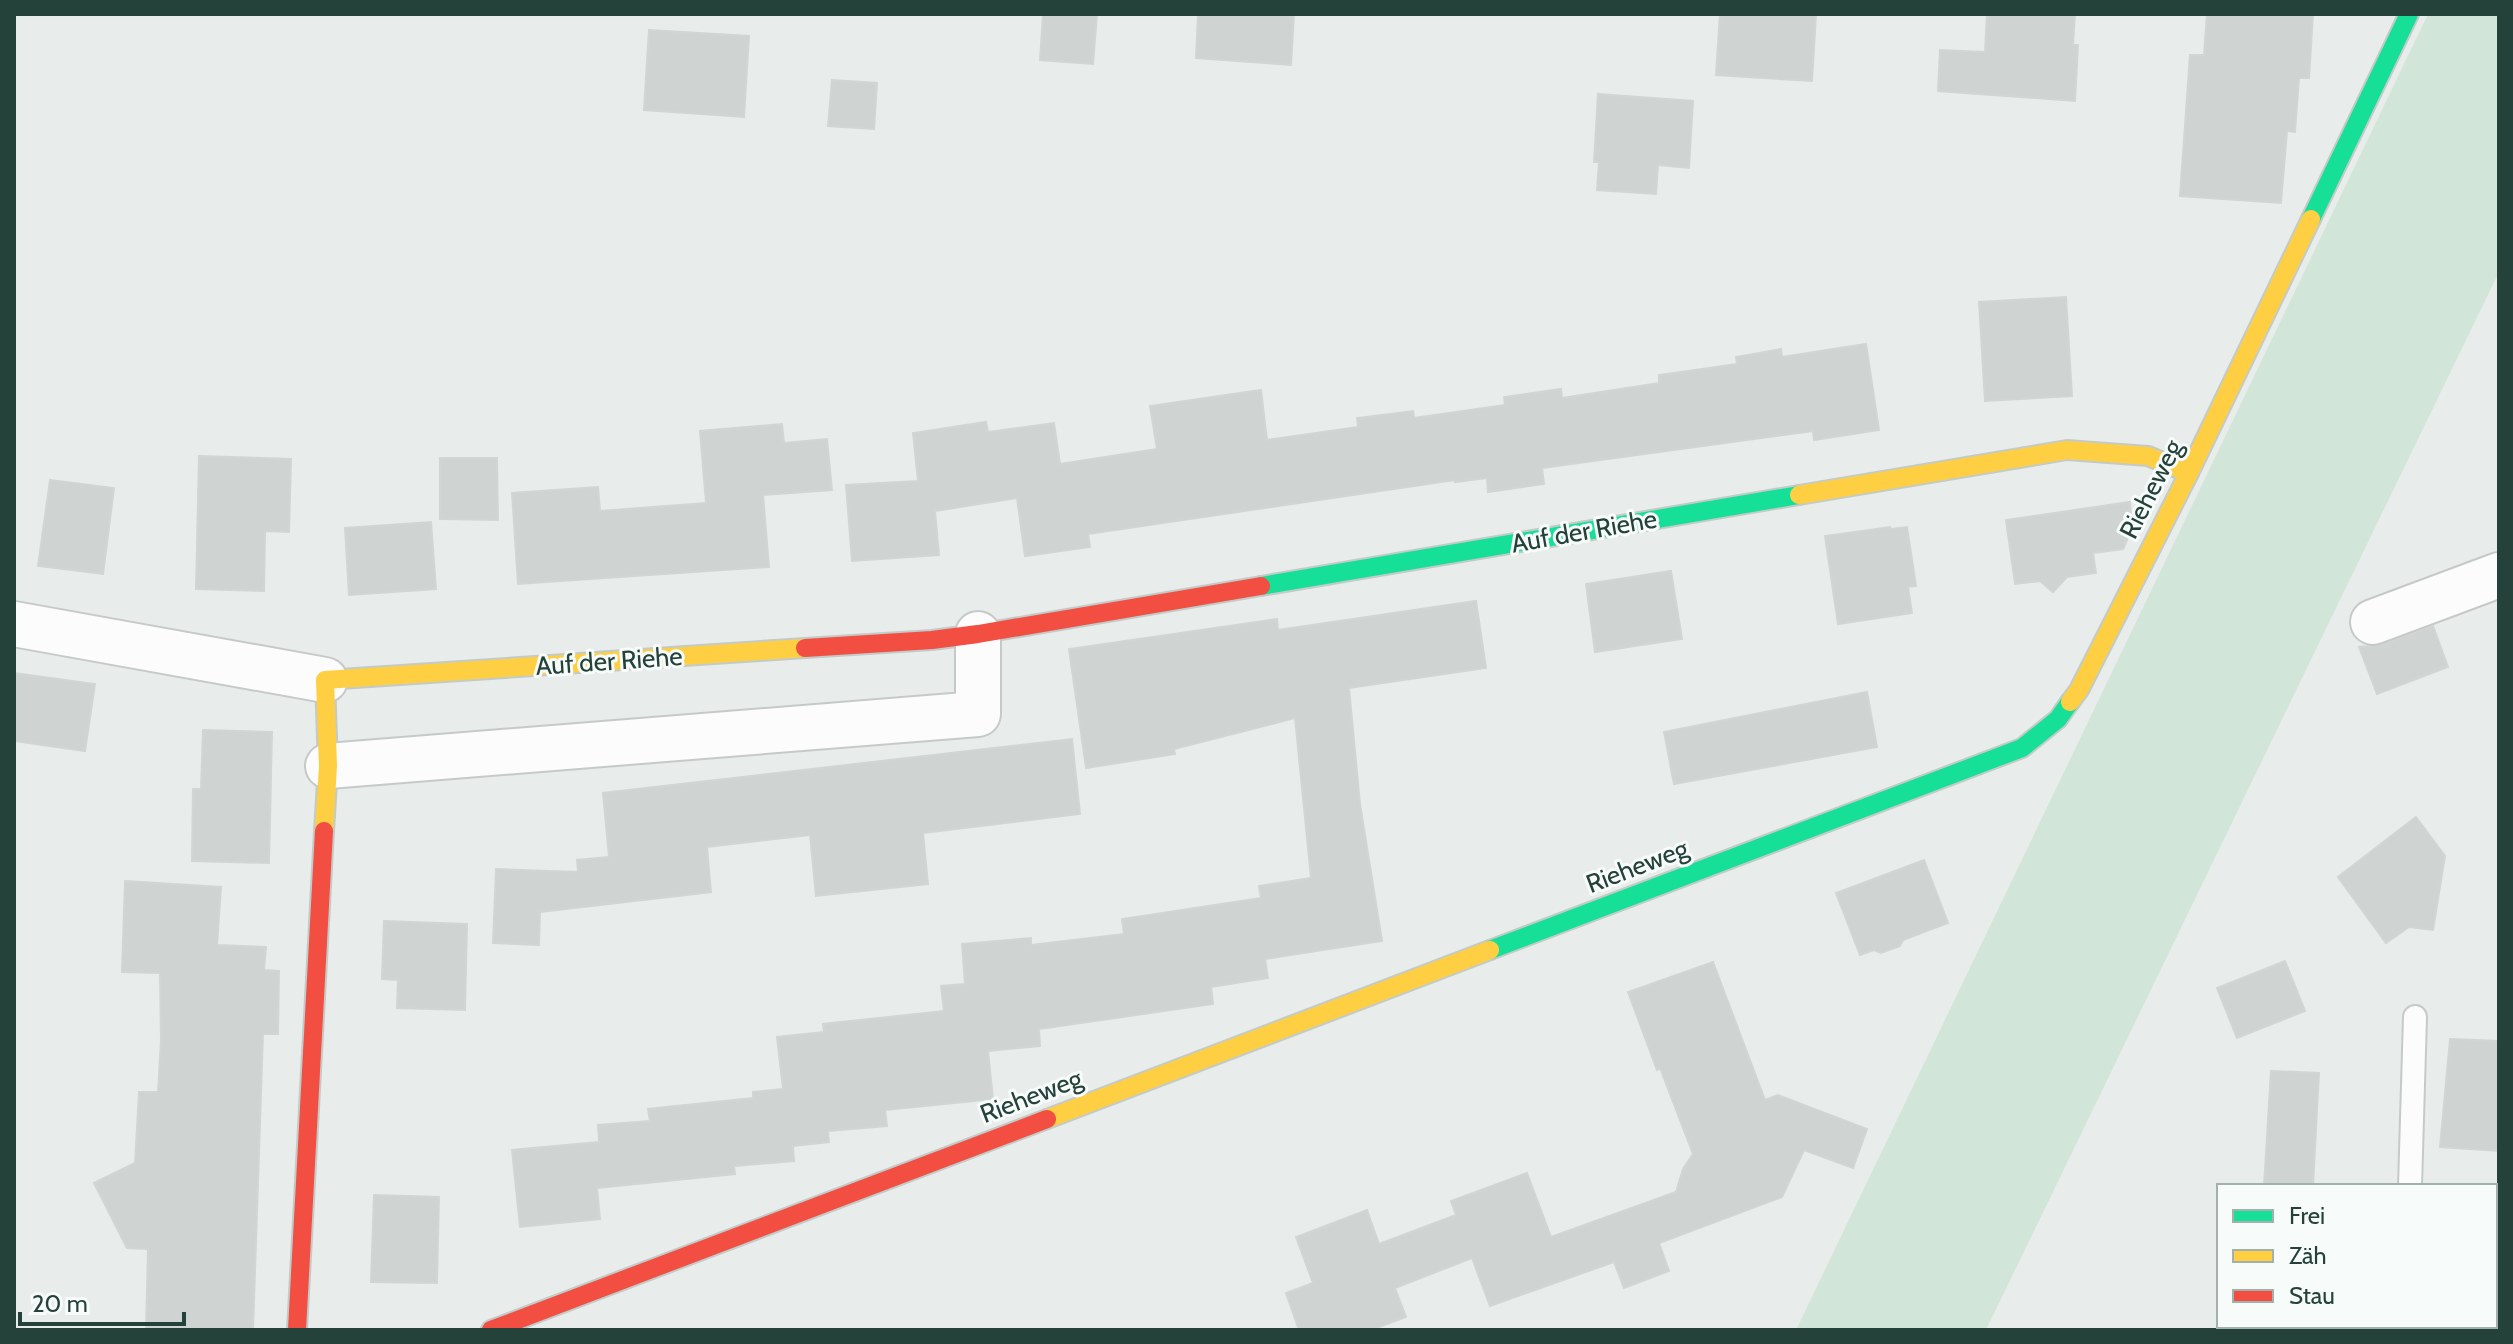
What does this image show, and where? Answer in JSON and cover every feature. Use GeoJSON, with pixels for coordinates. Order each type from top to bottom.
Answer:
{"type":"FeatureCollection","features":[{"type":"Feature","properties":{"kind":"street","name":"Rieheweg"},"geometry":{"type":"LineString","coordinates":[[491,1330],[2022,748],[2058,719],[2079,690],[2189,473],[2409,14]]}},
{"type":"Feature","properties":{"kind":"street","name":"Auf der Riehe"},"geometry":{"type":"LineString","coordinates":[[325,680],[916,641],[978,634],[2067,450],[2148,456],[2189,473]]}},
{"type":"Feature","properties":{"kind":"street"},"geometry":{"type":"LineString","coordinates":[[2373,622],[2499,575]]}},
{"type":"Feature","properties":{"kind":"street"},"geometry":{"type":"LineString","coordinates":[[14,624],[325,680],[328,766],[297,1330]]}},
{"type":"Feature","properties":{"kind":"street"},"geometry":{"type":"LineString","coordinates":[[328,766],[978,714],[978,634]]}},
{"type":"Feature","properties":{"kind":"lane"},"geometry":{"type":"LineString","coordinates":[[2410,1184],[2415,1017]]}},
{"type":"Feature","properties":{"kind":"green space"},"geometry":{"type":"Polygon","coordinates":[[[2428,14],[2499,14],[2499,272],[1986,1330],[1796,1330],[2428,14]]]}},
{"type":"Feature","properties":{"kind":"building"},"geometry":{"type":"Polygon","coordinates":[[[1043,14],[1097,14],[1093,64],[1040,60],[1043,14]]]}},
{"type":"Feature","properties":{"kind":"building"},"geometry":{"type":"Polygon","coordinates":[[[1198,14],[1294,14],[1291,65],[1196,58],[1198,14]]]}},
{"type":"Feature","properties":{"kind":"building"},"geometry":{"type":"Polygon","coordinates":[[[1720,14],[1816,14],[1812,81],[1716,75],[1720,14]]]}},
{"type":"Feature","properties":{"kind":"building"},"geometry":{"type":"Polygon","coordinates":[[[1987,14],[2075,14],[2073,45],[2078,45],[2075,101],[1938,91],[1940,50],[1985,52],[1987,14]]]}},
{"type":"Feature","properties":{"kind":"building"},"geometry":{"type":"Polygon","coordinates":[[[2207,14],[2313,14],[2309,78],[2299,78],[2295,132],[2287,131],[2281,203],[2180,196],[2190,55],[2204,55],[2207,14]]]}},
{"type":"Feature","properties":{"kind":"building"},"geometry":{"type":"Polygon","coordinates":[[[649,30],[749,36],[744,117],[644,110],[649,30]]]}},
{"type":"Feature","properties":{"kind":"building"},"geometry":{"type":"Polygon","coordinates":[[[832,80],[877,83],[874,129],[828,126],[832,80]]]}},
{"type":"Feature","properties":{"kind":"building"},"geometry":{"type":"Polygon","coordinates":[[[1598,94],[1693,101],[1689,168],[1658,165],[1656,194],[1597,190],[1599,162],[1594,162],[1598,94]]]}},
{"type":"Feature","properties":{"kind":"building"},"geometry":{"type":"Polygon","coordinates":[[[2066,297],[2072,396],[1985,401],[1979,302],[2066,297]]]}},
{"type":"Feature","properties":{"kind":"building"},"geometry":{"type":"Polygon","coordinates":[[[1866,344],[1879,430],[1814,440],[1813,431],[1542,468],[1544,484],[1488,492],[1487,478],[1455,480],[1088,534],[1090,547],[1025,556],[1017,498],[935,511],[939,555],[852,561],[846,485],[918,481],[913,433],[986,422],[988,432],[1054,423],[1060,464],[1157,449],[1150,406],[1261,390],[1267,440],[1358,427],[1357,418],[1413,411],[1414,418],[1505,405],[1504,397],[1561,389],[1562,398],[1659,383],[1659,375],[1737,364],[1736,357],[1781,349],[1782,357],[1866,344]]]}},
{"type":"Feature","properties":{"kind":"building"},"geometry":{"type":"Polygon","coordinates":[[[782,424],[784,443],[827,439],[832,490],[763,495],[769,567],[518,584],[512,493],[598,487],[600,511],[706,503],[700,431],[782,424]]]}},
{"type":"Feature","properties":{"kind":"building"},"geometry":{"type":"Polygon","coordinates":[[[199,456],[291,459],[289,532],[265,531],[264,591],[196,589],[199,456]]]}},
{"type":"Feature","properties":{"kind":"building"},"geometry":{"type":"Polygon","coordinates":[[[440,458],[497,458],[498,520],[440,519],[440,458]]]}},
{"type":"Feature","properties":{"kind":"building"},"geometry":{"type":"Polygon","coordinates":[[[50,480],[114,488],[103,574],[38,566],[50,480]]]}},
{"type":"Feature","properties":{"kind":"building"},"geometry":{"type":"Polygon","coordinates":[[[2130,502],[2132,529],[2123,549],[2093,553],[2096,573],[2067,577],[2053,592],[2040,581],[2015,584],[2006,520],[2130,502]]]}},
{"type":"Feature","properties":{"kind":"building"},"geometry":{"type":"Polygon","coordinates":[[[431,522],[436,589],[349,595],[345,528],[431,522]]]}},
{"type":"Feature","properties":{"kind":"building"},"geometry":{"type":"Polygon","coordinates":[[[1907,527],[1916,586],[1908,587],[1912,613],[1838,624],[1825,536],[1907,527]]]}},
{"type":"Feature","properties":{"kind":"building"},"geometry":{"type":"Polygon","coordinates":[[[1671,571],[1682,639],[1595,652],[1586,584],[1671,571]]]}},
{"type":"Feature","properties":{"kind":"building"},"geometry":{"type":"Polygon","coordinates":[[[1476,601],[1486,668],[1349,688],[1360,804],[1382,941],[1265,959],[1268,978],[1211,987],[1213,1004],[1039,1029],[1040,1046],[988,1051],[993,1099],[885,1110],[887,1126],[828,1131],[829,1142],[793,1146],[794,1161],[734,1166],[735,1174],[597,1188],[600,1219],[520,1227],[512,1150],[599,1142],[598,1125],[650,1121],[648,1109],[753,1098],[753,1092],[783,1089],[777,1037],[824,1032],[823,1024],[944,1011],[941,986],[965,984],[962,944],[1031,938],[1031,945],[1124,934],[1122,919],[1261,898],[1259,886],[1311,878],[1295,718],[1174,749],[1175,754],[1086,768],[1069,649],[1277,619],[1278,630],[1476,601]]]}},
{"type":"Feature","properties":{"kind":"building"},"geometry":{"type":"Polygon","coordinates":[[[2433,626],[2448,667],[2377,694],[2359,647],[2382,645],[2433,626]]]}},
{"type":"Feature","properties":{"kind":"building"},"geometry":{"type":"Polygon","coordinates":[[[14,673],[95,684],[85,751],[14,741],[14,673]]]}},
{"type":"Feature","properties":{"kind":"building"},"geometry":{"type":"Polygon","coordinates":[[[1867,692],[1877,747],[1674,784],[1664,732],[1867,692]]]}},
{"type":"Feature","properties":{"kind":"building"},"geometry":{"type":"Polygon","coordinates":[[[203,730],[272,732],[269,863],[192,861],[193,789],[201,789],[203,730]]]}},
{"type":"Feature","properties":{"kind":"building"},"geometry":{"type":"Polygon","coordinates":[[[1072,739],[1080,814],[923,833],[928,884],[816,896],[810,835],[707,847],[711,892],[540,912],[539,945],[493,943],[496,869],[578,872],[577,860],[609,857],[603,793],[1072,739]]]}},
{"type":"Feature","properties":{"kind":"building"},"geometry":{"type":"Polygon","coordinates":[[[2416,817],[2445,856],[2433,930],[2409,927],[2386,943],[2338,877],[2416,817]]]}},
{"type":"Feature","properties":{"kind":"building"},"geometry":{"type":"Polygon","coordinates":[[[1924,860],[1948,923],[1903,940],[1900,946],[1881,953],[1874,950],[1860,955],[1836,893],[1924,860]]]}},
{"type":"Feature","properties":{"kind":"building"},"geometry":{"type":"Polygon","coordinates":[[[125,881],[221,887],[217,945],[266,947],[264,970],[279,971],[278,1034],[263,1034],[253,1330],[146,1330],[148,1249],[127,1248],[94,1183],[135,1163],[139,1092],[158,1092],[160,973],[122,972],[125,881]]]}},
{"type":"Feature","properties":{"kind":"building"},"geometry":{"type":"Polygon","coordinates":[[[384,921],[467,924],[465,1010],[397,1008],[398,980],[382,979],[384,921]]]}},
{"type":"Feature","properties":{"kind":"building"},"geometry":{"type":"Polygon","coordinates":[[[2285,961],[2305,1011],[2237,1038],[2217,988],[2285,961]]]}},
{"type":"Feature","properties":{"kind":"building"},"geometry":{"type":"Polygon","coordinates":[[[1713,962],[1765,1100],[1778,1095],[1867,1129],[1853,1168],[1804,1150],[1782,1197],[1659,1243],[1669,1271],[1624,1288],[1614,1262],[1490,1306],[1472,1258],[1395,1288],[1406,1317],[1371,1330],[1299,1330],[1286,1293],[1313,1283],[1296,1237],[1367,1210],[1379,1244],[1456,1215],[1451,1201],[1527,1173],[1551,1237],[1676,1192],[1683,1169],[1693,1154],[1628,992],[1713,962]]]}},
{"type":"Feature","properties":{"kind":"building"},"geometry":{"type":"Polygon","coordinates":[[[2450,1039],[2499,1041],[2499,1151],[2440,1147],[2450,1039]]]}},
{"type":"Feature","properties":{"kind":"building"},"geometry":{"type":"Polygon","coordinates":[[[2271,1071],[2319,1073],[2313,1184],[2264,1184],[2271,1071]]]}},
{"type":"Feature","properties":{"kind":"building"},"geometry":{"type":"Polygon","coordinates":[[[374,1195],[439,1197],[437,1283],[371,1282],[374,1195]]]}},
{"type":"Feature","properties":{"kind":"traffic: fast"},"geometry":{"type":"LineString","coordinates":[[2311,219],[2409,14]]}},
{"type":"Feature","properties":{"kind":"traffic: fast"},"geometry":{"type":"LineString","coordinates":[[1261,586],[1799,495]]}},
{"type":"Feature","properties":{"kind":"traffic: fast"},"geometry":{"type":"LineString","coordinates":[[1490,950],[2022,748],[2058,719],[2070,702]]}},
{"type":"Feature","properties":{"kind":"traffic: slow"},"geometry":{"type":"LineString","coordinates":[[2070,702],[2079,690],[2189,473],[2311,219]]}},
{"type":"Feature","properties":{"kind":"traffic: slow"},"geometry":{"type":"LineString","coordinates":[[1799,495],[2067,450],[2148,456],[2189,473]]}},
{"type":"Feature","properties":{"kind":"traffic: slow"},"geometry":{"type":"LineString","coordinates":[[324,831],[328,766],[325,680],[805,648]]}},
{"type":"Feature","properties":{"kind":"traffic: slow"},"geometry":{"type":"LineString","coordinates":[[1047,1119],[1490,950]]}},
{"type":"Feature","properties":{"kind":"traffic: jam"},"geometry":{"type":"LineString","coordinates":[[805,648],[978,634],[1261,586]]}},
{"type":"Feature","properties":{"kind":"traffic: jam"},"geometry":{"type":"LineString","coordinates":[[297,1330],[324,831]]}},
{"type":"Feature","properties":{"kind":"traffic: jam"},"geometry":{"type":"LineString","coordinates":[[491,1330],[1047,1119]]}}]}
